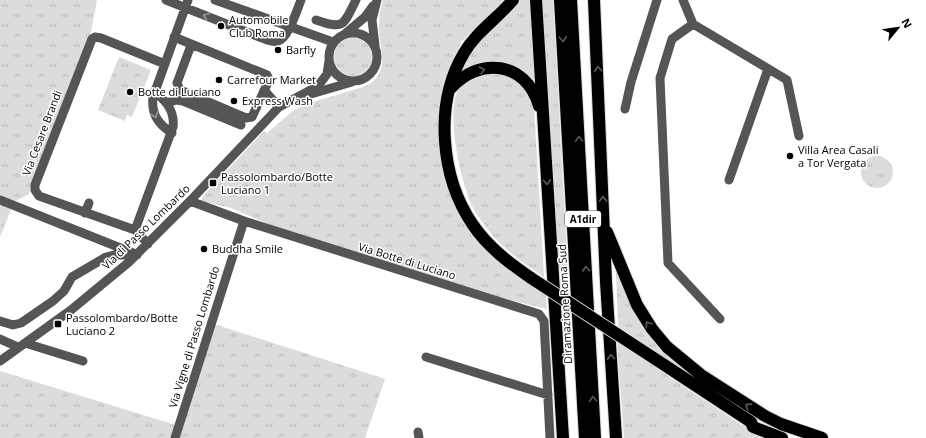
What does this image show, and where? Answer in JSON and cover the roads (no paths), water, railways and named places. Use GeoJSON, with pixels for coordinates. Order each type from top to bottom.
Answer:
{"type":"FeatureCollection","features":[{"type":"Feature","properties":{"kind":"highway"},"geometry":{"type":"LineString","coordinates":[[513,0],[483,27],[471,41],[459,62],[445,108],[447,147],[452,176],[461,202],[472,223],[504,259],[531,278],[751,422],[756,422],[798,438]]}},
{"type":"Feature","properties":{"kind":"highway"},"geometry":{"type":"LineString","coordinates":[[536,0],[563,438]]}},
{"type":"Feature","properties":{"kind":"highway","name":"Diramazione Roma Sud"},"geometry":{"type":"LineString","coordinates":[[560,0],[585,438]]}},
{"type":"Feature","properties":{"kind":"highway","name":"Diramazione Roma Sud"},"geometry":{"type":"LineString","coordinates":[[571,0],[595,438]]}},
{"type":"Feature","properties":{"kind":"highway"},"geometry":{"type":"LineString","coordinates":[[594,0],[616,438]]}},
{"type":"Feature","properties":{"kind":"highway"},"geometry":{"type":"LineString","coordinates":[[450,89],[458,81],[475,71],[492,68],[508,70],[525,79],[531,87],[538,103],[544,129]]}},
{"type":"Feature","properties":{"kind":"highway"},"geometry":{"type":"LineString","coordinates":[[604,223],[637,305],[648,324],[663,343],[701,375],[765,416],[781,424],[822,438]]}},
{"type":"Feature","properties":{"kind":"highway"},"geometry":{"type":"LineString","coordinates":[[751,422],[753,427],[782,438]]}},
{"type":"Feature","properties":{"kind":"street"},"geometry":{"type":"LineString","coordinates":[[166,0],[186,4],[274,42],[283,38],[301,0]]}},
{"type":"Feature","properties":{"kind":"street"},"geometry":{"type":"LineString","coordinates":[[215,0],[289,28],[333,42]]}},
{"type":"Feature","properties":{"kind":"street"},"geometry":{"type":"LineString","coordinates":[[316,20],[333,26],[340,25],[345,21],[356,0]]}},
{"type":"Feature","properties":{"kind":"street"},"geometry":{"type":"LineString","coordinates":[[377,0],[372,20],[377,60],[375,68],[366,77],[355,82],[339,77],[333,72],[329,61],[329,49],[333,42],[346,33],[365,17],[377,0]]}},
{"type":"Feature","properties":{"kind":"street"},"geometry":{"type":"LineString","coordinates":[[625,109],[631,82],[658,0]]}},
{"type":"Feature","properties":{"kind":"street"},"geometry":{"type":"LineString","coordinates":[[683,0],[692,24],[787,80],[799,136]]}},
{"type":"Feature","properties":{"kind":"street"},"geometry":{"type":"LineString","coordinates":[[172,133],[161,126],[155,116],[152,105],[154,92],[186,4]]}},
{"type":"Feature","properties":{"kind":"street"},"geometry":{"type":"LineString","coordinates":[[692,24],[672,39],[660,78],[668,263],[720,319]]}},
{"type":"Feature","properties":{"kind":"street"},"geometry":{"type":"LineString","coordinates":[[346,33],[358,33],[365,36],[376,48]]}},
{"type":"Feature","properties":{"kind":"street","name":"Via Cesare Brandi"},"geometry":{"type":"LineString","coordinates":[[148,244],[135,230],[39,196],[34,188],[91,41],[94,38],[98,37],[165,64]]}},
{"type":"Feature","properties":{"kind":"street"},"geometry":{"type":"LineString","coordinates":[[174,37],[267,75],[269,80],[254,115],[248,119],[182,92],[177,85],[178,81],[190,48],[196,46]]}},
{"type":"Feature","properties":{"kind":"street","name":"Via di Passo Lombardo"},"geometry":{"type":"LineString","coordinates":[[0,361],[86,298],[137,255],[279,107],[313,90],[322,82],[326,74],[329,61]]}},
{"type":"Feature","properties":{"kind":"street"},"geometry":{"type":"LineString","coordinates":[[729,180],[768,69]]}},
{"type":"Feature","properties":{"kind":"street","name":"Via di Passo Lombardo"},"geometry":{"type":"LineString","coordinates":[[296,98],[355,82]]}},
{"type":"Feature","properties":{"kind":"street"},"geometry":{"type":"LineString","coordinates":[[264,90],[279,107]]}},
{"type":"Feature","properties":{"kind":"street"},"geometry":{"type":"LineString","coordinates":[[135,230],[172,133],[173,117],[166,103],[154,92]]}},
{"type":"Feature","properties":{"kind":"street"},"geometry":{"type":"LineString","coordinates":[[166,103],[177,100],[183,101],[241,125]]}},
{"type":"Feature","properties":{"kind":"street"},"geometry":{"type":"LineString","coordinates":[[0,200],[137,255]]}},
{"type":"Feature","properties":{"kind":"street","name":"Via Botte di Luciano"},"geometry":{"type":"LineString","coordinates":[[190,201],[244,221],[539,314],[544,321],[550,438]]}},
{"type":"Feature","properties":{"kind":"street"},"geometry":{"type":"LineString","coordinates":[[85,213],[88,203]]}},
{"type":"Feature","properties":{"kind":"street","name":"Via Vigne di Passo Lombardo"},"geometry":{"type":"LineString","coordinates":[[175,438],[244,221]]}},
{"type":"Feature","properties":{"kind":"street"},"geometry":{"type":"LineString","coordinates":[[0,321],[13,326],[21,323],[57,298],[64,291],[72,277],[106,257],[114,255],[137,255]]}},
{"type":"Feature","properties":{"kind":"street"},"geometry":{"type":"LineString","coordinates":[[0,339],[83,361]]}},
{"type":"Feature","properties":{"kind":"street"},"geometry":{"type":"LineString","coordinates":[[426,357],[548,395]]}},
{"type":"Feature","properties":{"kind":"place","name":"Automobile Club Roma"},"geometry":{"type":"Point","coordinates":[221,26]}},
{"type":"Feature","properties":{"kind":"place","name":"Barfly"},"geometry":{"type":"Point","coordinates":[278,50]}},
{"type":"Feature","properties":{"kind":"place","name":"Carrefour Market"},"geometry":{"type":"Point","coordinates":[219,80]}},
{"type":"Feature","properties":{"kind":"place","name":"Botte di Luciano"},"geometry":{"type":"Point","coordinates":[130,92]}},
{"type":"Feature","properties":{"kind":"place","name":"Express Wash"},"geometry":{"type":"Point","coordinates":[234,101]}},
{"type":"Feature","properties":{"kind":"place","name":"Villa Area Casali a Tor Vergata"},"geometry":{"type":"Point","coordinates":[790,156]}},
{"type":"Feature","properties":{"kind":"place","name":"Passolombardo/Botte Luciano 1"},"geometry":{"type":"Point","coordinates":[213,183]}},
{"type":"Feature","properties":{"kind":"place","name":"Buddha Smile"},"geometry":{"type":"Point","coordinates":[204,249]}},
{"type":"Feature","properties":{"kind":"place","name":"Passolombardo/Botte Luciano 2"},"geometry":{"type":"Point","coordinates":[58,324]}}]}
